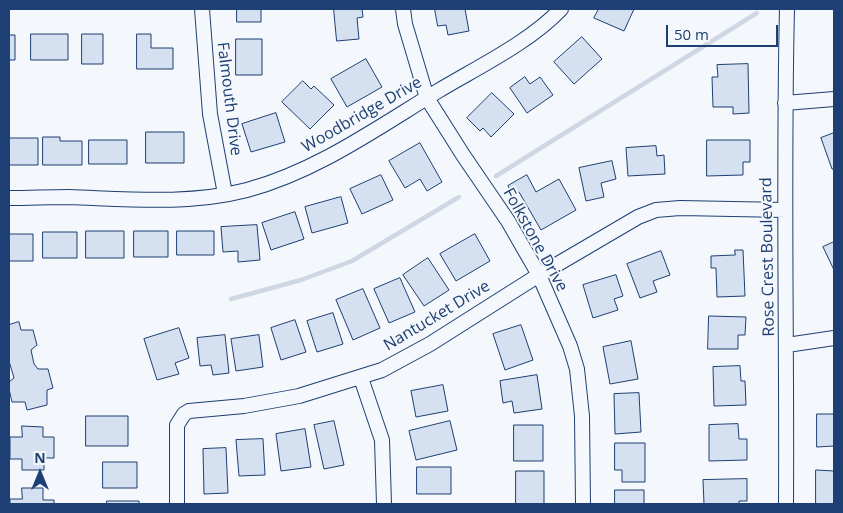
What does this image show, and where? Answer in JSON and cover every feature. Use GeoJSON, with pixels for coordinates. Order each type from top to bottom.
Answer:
{"type":"FeatureCollection","features":[{"type":"Feature","properties":{"kind":"street","name":"Falmouth Drive"},"geometry":{"type":"LineString","coordinates":[[202,9],[210,114],[225,194]]}},
{"type":"Feature","properties":{"kind":"street","name":"Folkstone Drive"},"geometry":{"type":"LineString","coordinates":[[403,9],[405,24],[427,98],[508,222],[538,275],[570,346],[577,369],[582,416],[583,504]]}},
{"type":"Feature","properties":{"kind":"street","name":"Woodbridge Drive"},"geometry":{"type":"LineString","coordinates":[[9,198],[66,197],[163,200],[225,194],[248,189],[306,168],[358,141],[525,38],[561,9]]}},
{"type":"Feature","properties":{"kind":"street","name":"Rose Crest Boulevard"},"geometry":{"type":"LineString","coordinates":[[786,504],[785,103],[787,9]]}},
{"type":"Feature","properties":{"kind":"street"},"geometry":{"type":"LineString","coordinates":[[785,103],[834,99]]}},
{"type":"Feature","properties":{"kind":"street","name":"Nantucket Drive"},"geometry":{"type":"LineString","coordinates":[[177,504],[177,425],[184,414],[189,411],[244,406],[299,396],[382,370],[430,344],[538,275],[638,217],[656,210],[680,208],[785,210]]}},
{"type":"Feature","properties":{"kind":"street"},"geometry":{"type":"LineString","coordinates":[[787,346],[834,338]]}},
{"type":"Feature","properties":{"kind":"street"},"geometry":{"type":"LineString","coordinates":[[360,378],[382,440],[384,504]]}},
{"type":"Feature","properties":{"kind":"building"},"geometry":{"type":"Polygon","coordinates":[[[237,9],[261,9],[261,22],[237,22],[237,9]]]}},
{"type":"Feature","properties":{"kind":"building"},"geometry":{"type":"Polygon","coordinates":[[[334,9],[362,9],[363,17],[357,18],[359,39],[337,41],[334,9]]]}},
{"type":"Feature","properties":{"kind":"building"},"geometry":{"type":"Polygon","coordinates":[[[435,9],[465,9],[469,31],[448,35],[446,25],[438,26],[435,9]]]}},
{"type":"Feature","properties":{"kind":"building"},"geometry":{"type":"Polygon","coordinates":[[[599,9],[634,9],[624,31],[594,18],[599,9]]]}},
{"type":"Feature","properties":{"kind":"building"},"geometry":{"type":"Polygon","coordinates":[[[31,34],[68,34],[68,60],[31,60],[31,34]]]}},
{"type":"Feature","properties":{"kind":"building"},"geometry":{"type":"Polygon","coordinates":[[[82,34],[103,34],[103,64],[82,64],[82,34]]]}},
{"type":"Feature","properties":{"kind":"building"},"geometry":{"type":"Polygon","coordinates":[[[137,34],[151,34],[151,48],[173,48],[173,69],[137,69],[137,34]]]}},
{"type":"Feature","properties":{"kind":"building"},"geometry":{"type":"Polygon","coordinates":[[[9,35],[15,35],[15,60],[9,60],[9,35]]]}},
{"type":"Feature","properties":{"kind":"building"},"geometry":{"type":"Polygon","coordinates":[[[582,37],[602,59],[574,84],[554,62],[582,37]]]}},
{"type":"Feature","properties":{"kind":"building"},"geometry":{"type":"Polygon","coordinates":[[[236,39],[262,39],[262,75],[236,75],[236,39]]]}},
{"type":"Feature","properties":{"kind":"building"},"geometry":{"type":"Polygon","coordinates":[[[366,59],[382,87],[347,107],[331,79],[366,59]]]}},
{"type":"Feature","properties":{"kind":"building"},"geometry":{"type":"Polygon","coordinates":[[[748,64],[749,113],[733,114],[733,107],[713,107],[712,77],[718,77],[717,65],[748,64]]]}},
{"type":"Feature","properties":{"kind":"building"},"geometry":{"type":"Polygon","coordinates":[[[525,77],[530,84],[540,77],[553,95],[527,113],[510,88],[525,77]]]}},
{"type":"Feature","properties":{"kind":"building"},"geometry":{"type":"Polygon","coordinates":[[[303,81],[311,89],[314,86],[334,105],[310,129],[282,102],[303,81]]]}},
{"type":"Feature","properties":{"kind":"building"},"geometry":{"type":"Polygon","coordinates":[[[492,93],[514,114],[491,137],[483,128],[480,131],[467,118],[492,93]]]}},
{"type":"Feature","properties":{"kind":"building"},"geometry":{"type":"Polygon","coordinates":[[[276,113],[285,142],[251,152],[242,124],[276,113]]]}},
{"type":"Feature","properties":{"kind":"building"},"geometry":{"type":"Polygon","coordinates":[[[146,132],[184,132],[184,163],[146,163],[146,132]]]}},
{"type":"Feature","properties":{"kind":"building"},"geometry":{"type":"Polygon","coordinates":[[[834,133],[834,169],[832,169],[821,138],[834,133]]]}},
{"type":"Feature","properties":{"kind":"building"},"geometry":{"type":"Polygon","coordinates":[[[43,137],[60,137],[60,141],[82,141],[82,165],[43,165],[43,137]]]}},
{"type":"Feature","properties":{"kind":"building"},"geometry":{"type":"Polygon","coordinates":[[[9,138],[38,138],[38,165],[9,165],[9,138]]]}},
{"type":"Feature","properties":{"kind":"building"},"geometry":{"type":"Polygon","coordinates":[[[89,140],[127,140],[127,164],[89,164],[89,140]]]}},
{"type":"Feature","properties":{"kind":"building"},"geometry":{"type":"Polygon","coordinates":[[[707,140],[750,140],[750,162],[743,162],[743,175],[707,176],[707,140]]]}},
{"type":"Feature","properties":{"kind":"building"},"geometry":{"type":"Polygon","coordinates":[[[420,143],[442,182],[427,191],[420,179],[405,188],[389,161],[420,143]]]}},
{"type":"Feature","properties":{"kind":"building"},"geometry":{"type":"Polygon","coordinates":[[[656,146],[657,156],[664,155],[665,174],[628,176],[626,148],[656,146]]]}},
{"type":"Feature","properties":{"kind":"building"},"geometry":{"type":"Polygon","coordinates":[[[612,161],[616,179],[601,183],[604,197],[586,201],[579,168],[612,161]]]}},
{"type":"Feature","properties":{"kind":"building"},"geometry":{"type":"Polygon","coordinates":[[[381,175],[393,200],[362,214],[350,189],[381,175]]]}},
{"type":"Feature","properties":{"kind":"building"},"geometry":{"type":"Polygon","coordinates":[[[527,175],[536,192],[559,179],[576,210],[541,230],[519,192],[513,195],[508,186],[527,175]]]}},
{"type":"Feature","properties":{"kind":"building"},"geometry":{"type":"Polygon","coordinates":[[[341,197],[348,223],[312,233],[305,207],[341,197]]]}},
{"type":"Feature","properties":{"kind":"building"},"geometry":{"type":"Polygon","coordinates":[[[295,212],[304,239],[271,250],[262,223],[295,212]]]}},
{"type":"Feature","properties":{"kind":"building"},"geometry":{"type":"Polygon","coordinates":[[[257,225],[260,260],[238,262],[238,251],[223,252],[221,227],[257,225]]]}},
{"type":"Feature","properties":{"kind":"building"},"geometry":{"type":"Polygon","coordinates":[[[86,231],[124,231],[124,258],[86,258],[86,231]]]}},
{"type":"Feature","properties":{"kind":"building"},"geometry":{"type":"Polygon","coordinates":[[[134,231],[168,231],[168,257],[134,257],[134,231]]]}},
{"type":"Feature","properties":{"kind":"building"},"geometry":{"type":"Polygon","coordinates":[[[177,231],[214,231],[214,255],[177,255],[177,231]]]}},
{"type":"Feature","properties":{"kind":"building"},"geometry":{"type":"Polygon","coordinates":[[[43,232],[77,232],[77,258],[43,258],[43,232]]]}},
{"type":"Feature","properties":{"kind":"building"},"geometry":{"type":"Polygon","coordinates":[[[9,234],[33,234],[33,261],[9,261],[9,234]]]}},
{"type":"Feature","properties":{"kind":"building"},"geometry":{"type":"Polygon","coordinates":[[[475,234],[490,261],[456,281],[440,254],[475,234]]]}},
{"type":"Feature","properties":{"kind":"building"},"geometry":{"type":"Polygon","coordinates":[[[834,242],[834,270],[823,247],[834,242]]]}},
{"type":"Feature","properties":{"kind":"building"},"geometry":{"type":"Polygon","coordinates":[[[735,250],[743,250],[745,296],[717,297],[716,268],[711,268],[711,256],[735,255],[735,250]]]}},
{"type":"Feature","properties":{"kind":"building"},"geometry":{"type":"Polygon","coordinates":[[[661,251],[670,275],[653,281],[657,292],[640,298],[627,264],[661,251]]]}},
{"type":"Feature","properties":{"kind":"building"},"geometry":{"type":"Polygon","coordinates":[[[428,258],[449,290],[424,306],[403,275],[428,258]]]}},
{"type":"Feature","properties":{"kind":"building"},"geometry":{"type":"Polygon","coordinates":[[[616,275],[623,296],[614,299],[618,310],[593,318],[583,285],[616,275]]]}},
{"type":"Feature","properties":{"kind":"building"},"geometry":{"type":"Polygon","coordinates":[[[400,278],[415,312],[389,323],[374,289],[400,278]]]}},
{"type":"Feature","properties":{"kind":"building"},"geometry":{"type":"Polygon","coordinates":[[[363,289],[380,328],[353,340],[336,300],[363,289]]]}},
{"type":"Feature","properties":{"kind":"building"},"geometry":{"type":"Polygon","coordinates":[[[333,313],[343,344],[317,352],[307,321],[333,313]]]}},
{"type":"Feature","properties":{"kind":"building"},"geometry":{"type":"Polygon","coordinates":[[[709,316],[746,317],[745,335],[738,335],[738,349],[708,349],[709,316]]]}},
{"type":"Feature","properties":{"kind":"building"},"geometry":{"type":"Polygon","coordinates":[[[295,320],[306,352],[281,360],[271,328],[295,320]]]}},
{"type":"Feature","properties":{"kind":"building"},"geometry":{"type":"Polygon","coordinates":[[[19,322],[21,330],[33,330],[37,345],[31,350],[34,364],[38,369],[48,369],[53,388],[47,390],[47,405],[27,410],[25,402],[12,402],[9,389],[9,382],[14,378],[9,361],[9,325],[19,322]]]}},
{"type":"Feature","properties":{"kind":"building"},"geometry":{"type":"Polygon","coordinates":[[[521,325],[533,360],[505,370],[493,334],[521,325]]]}},
{"type":"Feature","properties":{"kind":"building"},"geometry":{"type":"Polygon","coordinates":[[[179,328],[189,358],[175,363],[179,374],[157,380],[144,339],[179,328]]]}},
{"type":"Feature","properties":{"kind":"building"},"geometry":{"type":"Polygon","coordinates":[[[225,335],[229,373],[213,375],[211,365],[200,366],[197,338],[225,335]]]}},
{"type":"Feature","properties":{"kind":"building"},"geometry":{"type":"Polygon","coordinates":[[[259,335],[263,367],[236,371],[231,339],[259,335]]]}},
{"type":"Feature","properties":{"kind":"building"},"geometry":{"type":"Polygon","coordinates":[[[631,341],[638,379],[610,384],[603,347],[631,341]]]}},
{"type":"Feature","properties":{"kind":"building"},"geometry":{"type":"Polygon","coordinates":[[[740,366],[741,381],[745,381],[746,405],[714,406],[713,367],[740,366]]]}},
{"type":"Feature","properties":{"kind":"building"},"geometry":{"type":"Polygon","coordinates":[[[537,375],[542,409],[514,413],[512,401],[503,403],[500,381],[537,375]]]}},
{"type":"Feature","properties":{"kind":"building"},"geometry":{"type":"Polygon","coordinates":[[[443,385],[448,411],[416,417],[411,391],[443,385]]]}},
{"type":"Feature","properties":{"kind":"building"},"geometry":{"type":"Polygon","coordinates":[[[639,393],[641,432],[615,434],[614,394],[639,393]]]}},
{"type":"Feature","properties":{"kind":"building"},"geometry":{"type":"Polygon","coordinates":[[[817,414],[834,414],[834,446],[817,447],[817,414]]]}},
{"type":"Feature","properties":{"kind":"building"},"geometry":{"type":"Polygon","coordinates":[[[86,416],[128,416],[128,446],[86,446],[86,416]]]}},
{"type":"Feature","properties":{"kind":"building"},"geometry":{"type":"Polygon","coordinates":[[[334,421],[344,465],[324,469],[314,425],[334,421]]]}},
{"type":"Feature","properties":{"kind":"building"},"geometry":{"type":"Polygon","coordinates":[[[450,421],[457,450],[416,460],[409,431],[450,421]]]}},
{"type":"Feature","properties":{"kind":"building"},"geometry":{"type":"Polygon","coordinates":[[[738,424],[739,439],[747,439],[747,460],[709,461],[709,425],[738,424]]]}},
{"type":"Feature","properties":{"kind":"building"},"geometry":{"type":"Polygon","coordinates":[[[514,425],[543,425],[543,461],[514,461],[514,425]]]}},
{"type":"Feature","properties":{"kind":"building"},"geometry":{"type":"Polygon","coordinates":[[[22,426],[43,427],[43,437],[54,437],[54,458],[44,458],[44,470],[22,470],[22,459],[10,459],[10,437],[22,437],[22,426]]]}},
{"type":"Feature","properties":{"kind":"building"},"geometry":{"type":"Polygon","coordinates":[[[305,429],[311,467],[281,471],[276,434],[305,429]]]}},
{"type":"Feature","properties":{"kind":"building"},"geometry":{"type":"Polygon","coordinates":[[[263,439],[265,475],[239,476],[236,440],[263,439]]]}},
{"type":"Feature","properties":{"kind":"building"},"geometry":{"type":"Polygon","coordinates":[[[615,443],[645,443],[645,482],[622,482],[622,470],[615,470],[615,443]]]}},
{"type":"Feature","properties":{"kind":"building"},"geometry":{"type":"Polygon","coordinates":[[[226,448],[228,493],[204,494],[203,449],[226,448]]]}},
{"type":"Feature","properties":{"kind":"building"},"geometry":{"type":"Polygon","coordinates":[[[103,462],[137,462],[137,488],[103,488],[103,462]]]}},
{"type":"Feature","properties":{"kind":"building"},"geometry":{"type":"Polygon","coordinates":[[[417,467],[451,467],[451,494],[417,494],[417,467]]]}},
{"type":"Feature","properties":{"kind":"building"},"geometry":{"type":"Polygon","coordinates":[[[816,470],[834,471],[834,504],[816,504],[816,470]]]}},
{"type":"Feature","properties":{"kind":"building"},"geometry":{"type":"Polygon","coordinates":[[[516,471],[544,471],[544,504],[516,504],[516,471]]]}},
{"type":"Feature","properties":{"kind":"building"},"geometry":{"type":"Polygon","coordinates":[[[747,479],[747,501],[739,501],[739,504],[704,504],[703,480],[747,479]]]}},
{"type":"Feature","properties":{"kind":"building"},"geometry":{"type":"Polygon","coordinates":[[[22,488],[43,488],[43,500],[54,500],[54,504],[10,504],[10,499],[22,499],[22,488]]]}},
{"type":"Feature","properties":{"kind":"building"},"geometry":{"type":"Polygon","coordinates":[[[615,490],[644,490],[644,504],[615,504],[615,490]]]}},
{"type":"Feature","properties":{"kind":"building"},"geometry":{"type":"Polygon","coordinates":[[[107,501],[139,501],[139,504],[107,504],[107,501]]]}},
{"type":"Feature","properties":{"kind":"waterway"},"geometry":{"type":"LineString","coordinates":[[496,176],[757,13]]}},
{"type":"Feature","properties":{"kind":"waterway"},"geometry":{"type":"LineString","coordinates":[[231,299],[301,280],[352,261],[459,197]]}}]}
